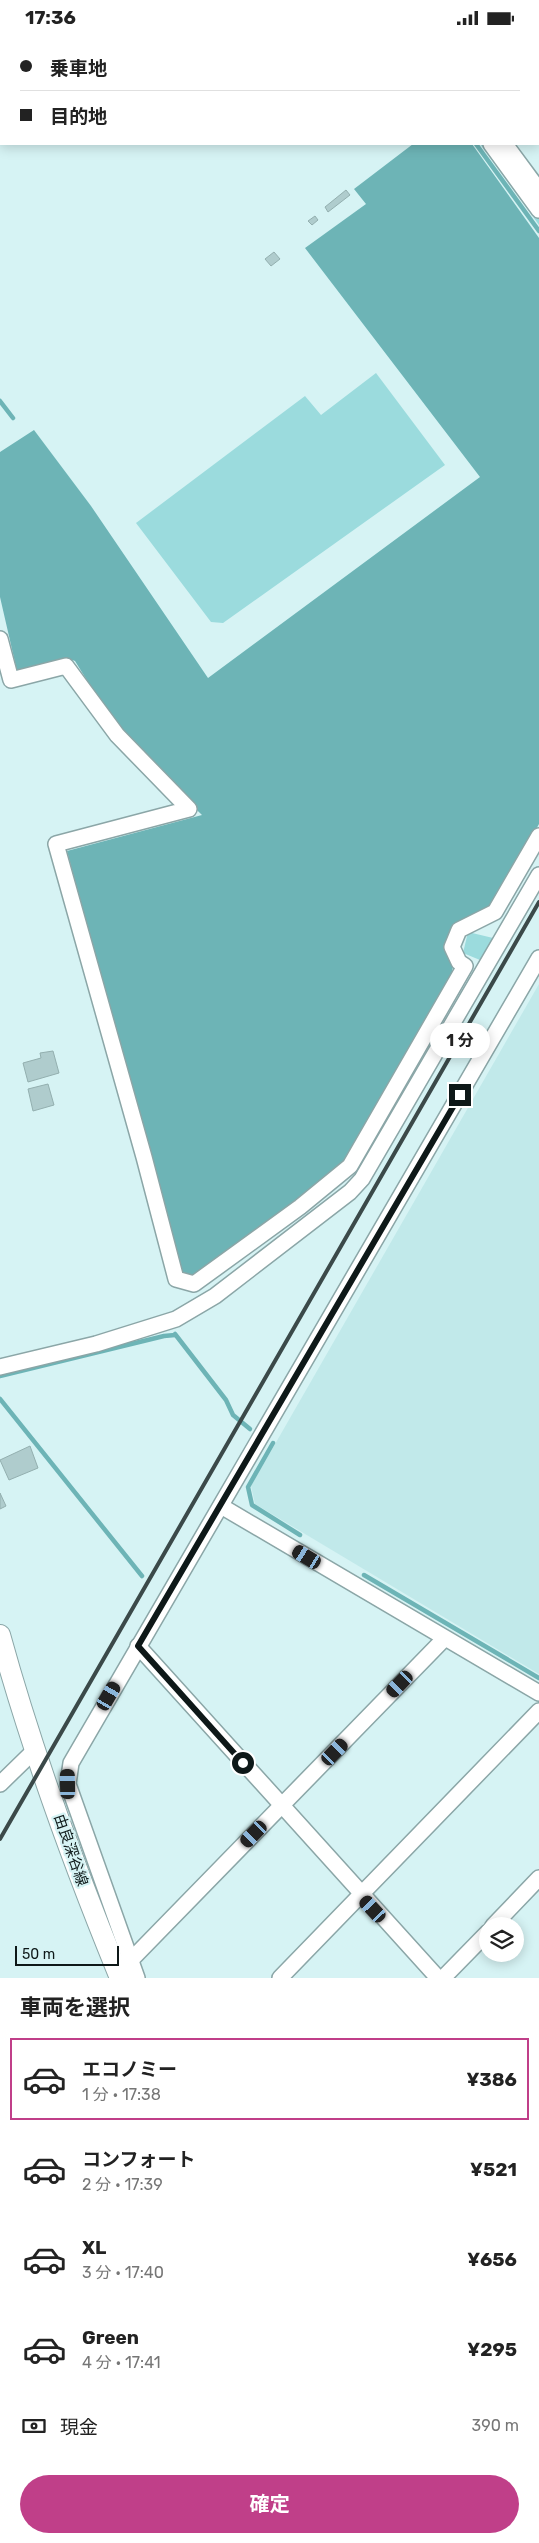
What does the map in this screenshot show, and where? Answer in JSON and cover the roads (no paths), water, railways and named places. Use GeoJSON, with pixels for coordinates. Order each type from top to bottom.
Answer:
{"type":"FeatureCollection","features":[{"type":"Feature","properties":{"kind":"main road","name":"由良深谷線"},"geometry":{"type":"LineString","coordinates":[[0,1635],[21,1713],[36,1749],[84,1889],[125,1969]]}},
{"type":"Feature","properties":{"kind":"street"},"geometry":{"type":"LineString","coordinates":[[492,145],[539,210]]}},
{"type":"Feature","properties":{"kind":"street"},"geometry":{"type":"LineString","coordinates":[[506,145],[539,190]]}},
{"type":"Feature","properties":{"kind":"street"},"geometry":{"type":"LineString","coordinates":[[0,639],[11,680],[66,666],[117,735],[188,809],[56,844],[134,1121],[176,1279],[194,1284],[300,1207],[350,1166],[465,966],[459,962],[452,947],[459,929],[495,912],[539,836]]}},
{"type":"Feature","properties":{"kind":"street"},"geometry":{"type":"LineString","coordinates":[[0,1367],[96,1343],[176,1319],[215,1296],[350,1192],[362,1179],[539,875]]}},
{"type":"Feature","properties":{"kind":"street"},"geometry":{"type":"LineString","coordinates":[[137,1978],[125,1969],[68,1784],[71,1763],[539,958]]}},
{"type":"Feature","properties":{"kind":"street"},"geometry":{"type":"LineString","coordinates":[[221,1506],[444,1639],[539,1693]]}},
{"type":"Feature","properties":{"kind":"street"},"geometry":{"type":"LineString","coordinates":[[125,1969],[444,1639]]}},
{"type":"Feature","properties":{"kind":"street"},"geometry":{"type":"LineString","coordinates":[[138,1646],[360,1895],[438,1978]]}},
{"type":"Feature","properties":{"kind":"street"},"geometry":{"type":"LineString","coordinates":[[280,1978],[539,1711]]}},
{"type":"Feature","properties":{"kind":"street"},"geometry":{"type":"LineString","coordinates":[[0,1784],[36,1749]]}},
{"type":"Feature","properties":{"kind":"street"},"geometry":{"type":"LineString","coordinates":[[502,1917],[539,1878]]}},
{"type":"Feature","properties":{"kind":"street"},"geometry":{"type":"LineString","coordinates":[[443,1978],[479,1941]]}},
{"type":"Feature","properties":{"kind":"waterway"},"geometry":{"type":"LineString","coordinates":[[477,145],[539,231]]}},
{"type":"Feature","properties":{"kind":"waterway"},"geometry":{"type":"LineString","coordinates":[[0,401],[13,418]]}},
{"type":"Feature","properties":{"kind":"waterway"},"geometry":{"type":"LineString","coordinates":[[175,1334],[226,1400],[233,1415],[250,1429]]}},
{"type":"Feature","properties":{"kind":"waterway"},"geometry":{"type":"LineString","coordinates":[[0,1376],[164,1336],[175,1335]]}},
{"type":"Feature","properties":{"kind":"waterway"},"geometry":{"type":"LineString","coordinates":[[0,1399],[142,1576]]}},
{"type":"Feature","properties":{"kind":"waterway"},"geometry":{"type":"LineString","coordinates":[[273,1443],[248,1487],[252,1505],[300,1535]]}},
{"type":"Feature","properties":{"kind":"waterway"},"geometry":{"type":"LineString","coordinates":[[364,1575],[539,1678]]}},
{"type":"Feature","properties":{"kind":"railway"},"geometry":{"type":"LineString","coordinates":[[0,1839],[539,902]]}}]}
